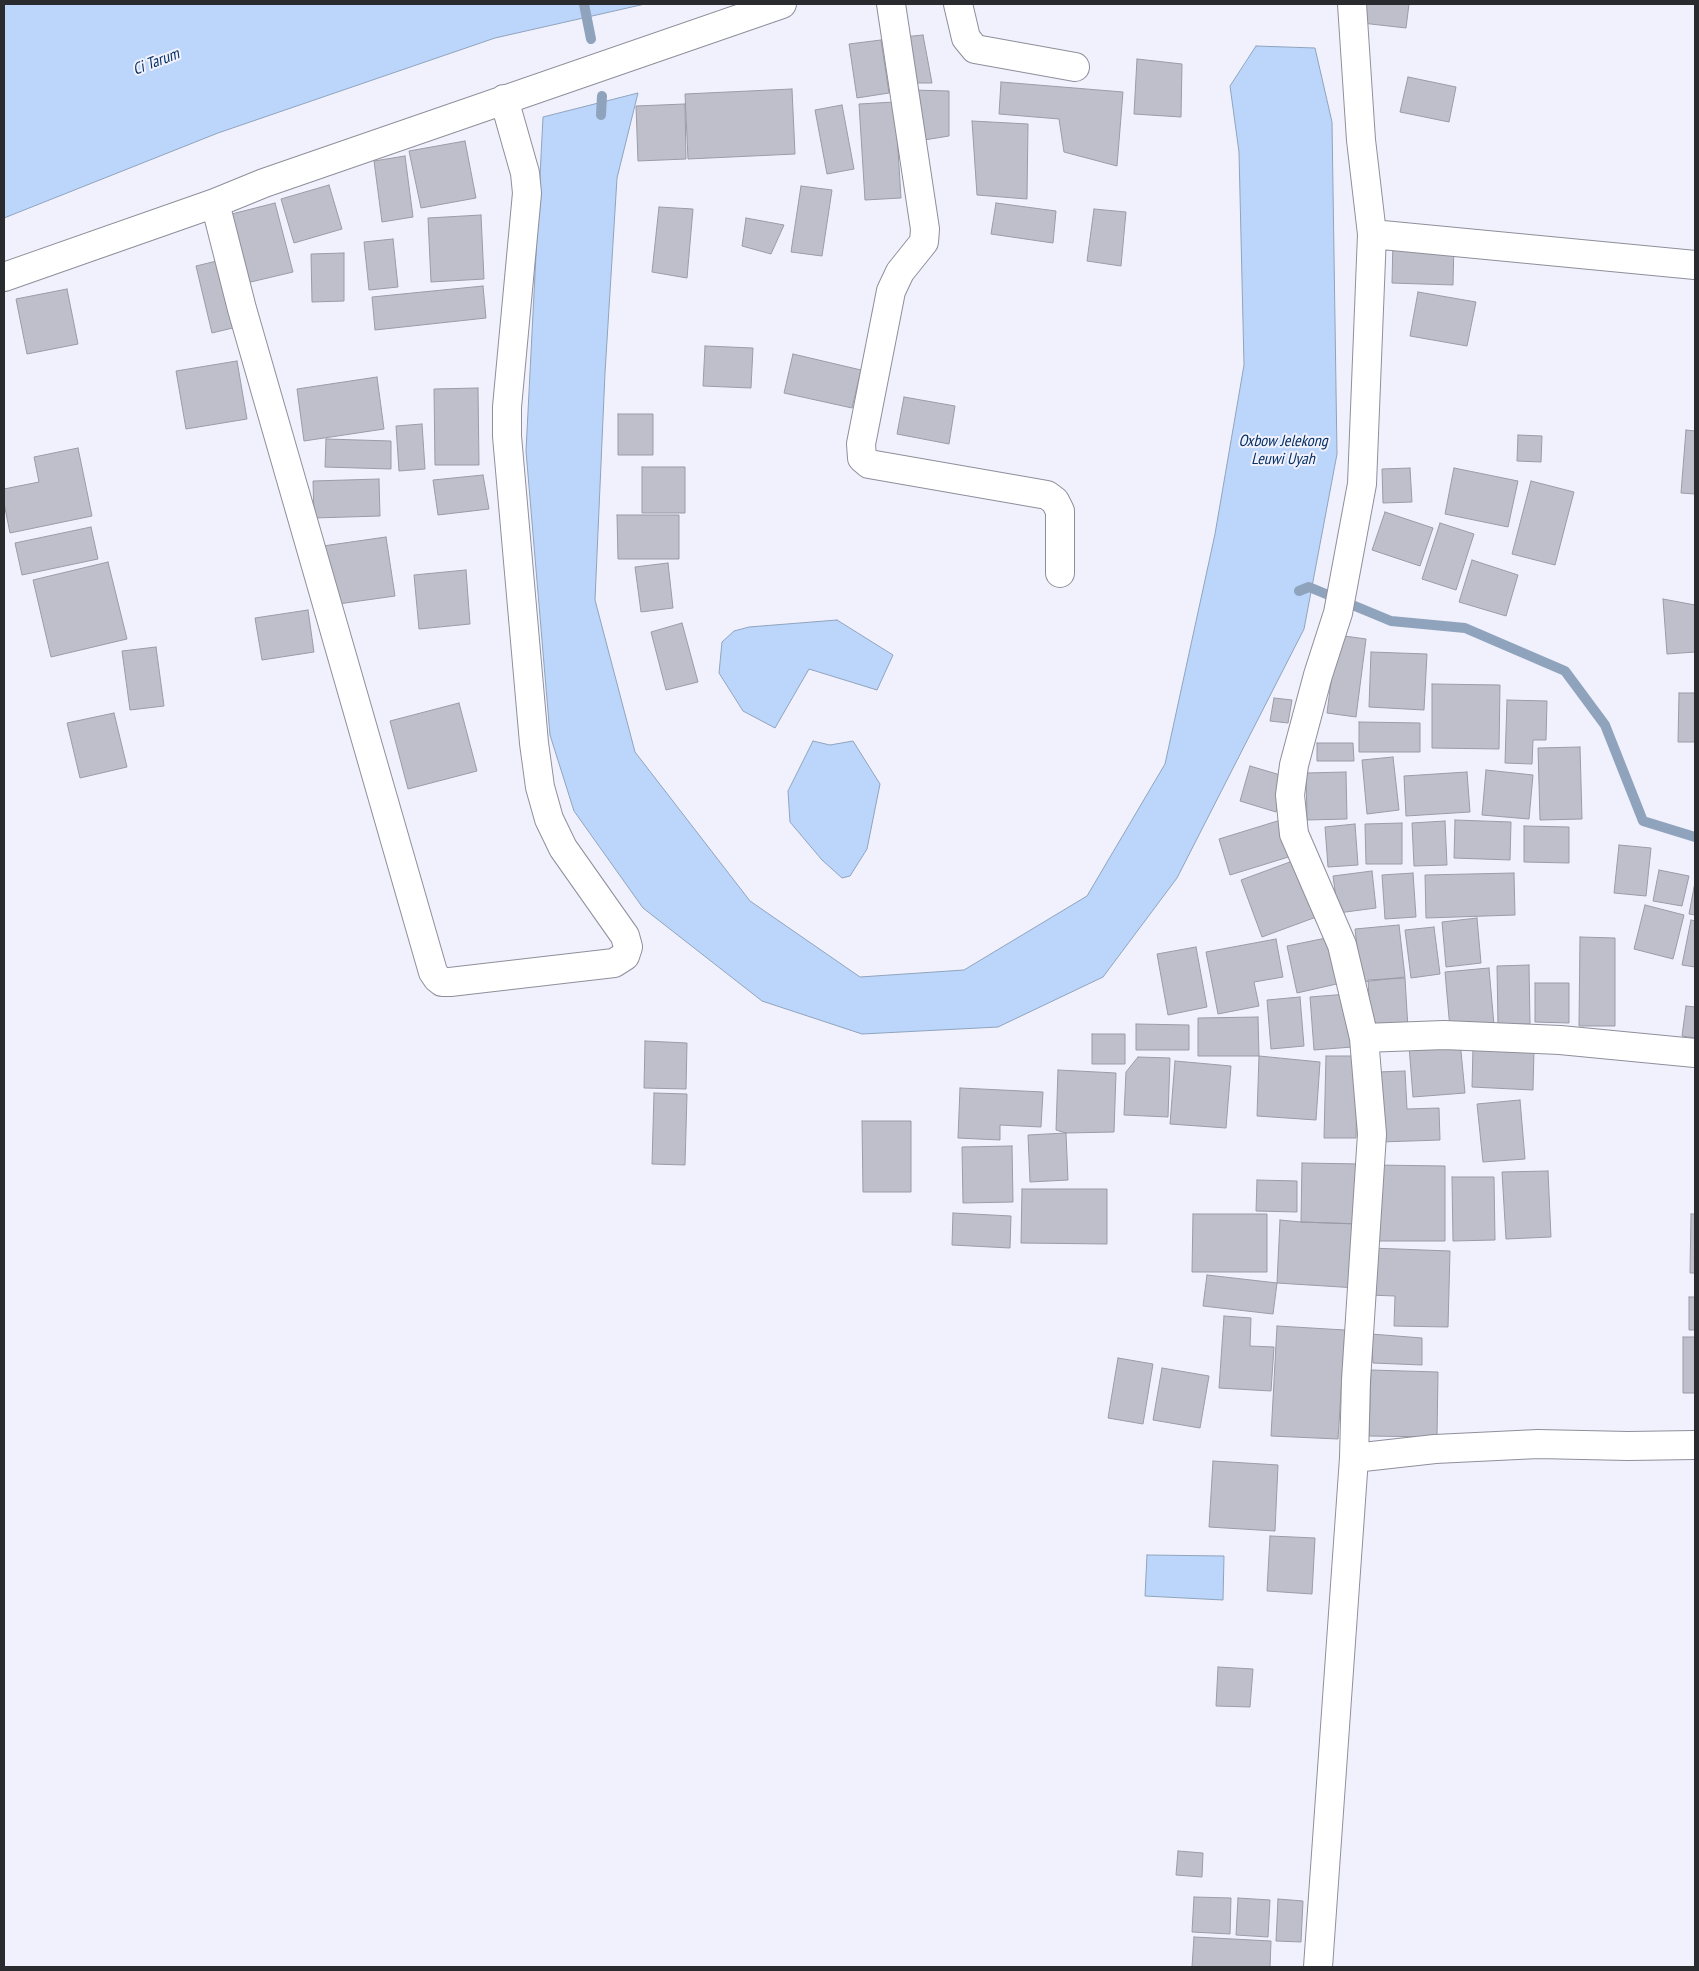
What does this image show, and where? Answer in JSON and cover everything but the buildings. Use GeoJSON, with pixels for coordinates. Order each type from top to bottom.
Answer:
{"type":"FeatureCollection","features":[{"type":"Feature","properties":{"kind":"street"},"geometry":{"type":"LineString","coordinates":[[4,277],[215,203],[264,183],[782,4]]}},
{"type":"Feature","properties":{"kind":"street"},"geometry":{"type":"LineString","coordinates":[[891,4],[925,229],[924,242],[900,272],[890,291],[861,444],[862,458],[869,464],[1047,495],[1056,500],[1060,511],[1060,573]]}},
{"type":"Feature","properties":{"kind":"street"},"geometry":{"type":"LineString","coordinates":[[958,4],[966,38],[975,49],[1075,67]]}},
{"type":"Feature","properties":{"kind":"street"},"geometry":{"type":"LineString","coordinates":[[1318,1967],[1354,1458],[1356,1380],[1372,1134],[1364,1038],[1342,945],[1294,834],[1290,795],[1296,756],[1318,675],[1338,613],[1362,484],[1372,234],[1361,140],[1352,4]]}},
{"type":"Feature","properties":{"kind":"street"},"geometry":{"type":"LineString","coordinates":[[215,203],[242,308],[434,972],[442,982],[450,982],[614,963],[625,956],[628,947],[625,936],[563,848],[549,820],[540,787],[534,743],[507,436],[507,407],[527,193],[525,173],[504,99]]}},
{"type":"Feature","properties":{"kind":"street"},"geometry":{"type":"LineString","coordinates":[[1372,234],[1695,265]]}},
{"type":"Feature","properties":{"kind":"street"},"geometry":{"type":"LineString","coordinates":[[1364,1038],[1444,1035],[1550,1039],[1695,1053]]}},
{"type":"Feature","properties":{"kind":"street"},"geometry":{"type":"LineString","coordinates":[[1354,1458],[1435,1449],[1528,1445],[1695,1445]]}},
{"type":"Feature","properties":{"kind":"water","name":"Ci Tarum"},"geometry":{"type":"Polygon","coordinates":[[[4,4],[645,4],[495,38],[218,133],[4,218],[4,4]]]}},
{"type":"Feature","properties":{"kind":"water","name":"Oxbow Jelekong Leuwi Uyah"},"geometry":{"type":"Polygon","coordinates":[[[1256,46],[1315,48],[1332,122],[1337,454],[1304,629],[1177,878],[1103,977],[998,1027],[862,1034],[762,1001],[643,908],[574,811],[550,735],[526,451],[543,117],[638,93],[617,178],[605,373],[595,600],[635,752],[750,901],[860,977],[964,970],[1087,896],[1165,764],[1215,534],[1244,365],[1239,152],[1230,86],[1256,46]]]}},
{"type":"Feature","properties":{"kind":"water"},"geometry":{"type":"Polygon","coordinates":[[[837,620],[893,655],[877,690],[809,669],[775,728],[743,711],[719,673],[722,642],[734,631],[749,627],[837,620]]]}},
{"type":"Feature","properties":{"kind":"water"},"geometry":{"type":"Polygon","coordinates":[[[813,741],[830,745],[853,741],[880,784],[867,849],[850,876],[842,878],[822,860],[790,822],[788,791],[813,741]]]}},
{"type":"Feature","properties":{"kind":"water"},"geometry":{"type":"Polygon","coordinates":[[[1147,1555],[1224,1556],[1223,1600],[1145,1596],[1147,1555]]]}},
{"type":"Feature","properties":{"kind":"waterway"},"geometry":{"type":"LineString","coordinates":[[584,4],[591,39]]}},
{"type":"Feature","properties":{"kind":"waterway"},"geometry":{"type":"LineString","coordinates":[[601,115],[602,96]]}},
{"type":"Feature","properties":{"kind":"waterway"},"geometry":{"type":"LineString","coordinates":[[1299,591],[1309,587],[1391,621],[1465,628],[1565,671],[1605,725],[1643,821],[1695,837]]}}]}
